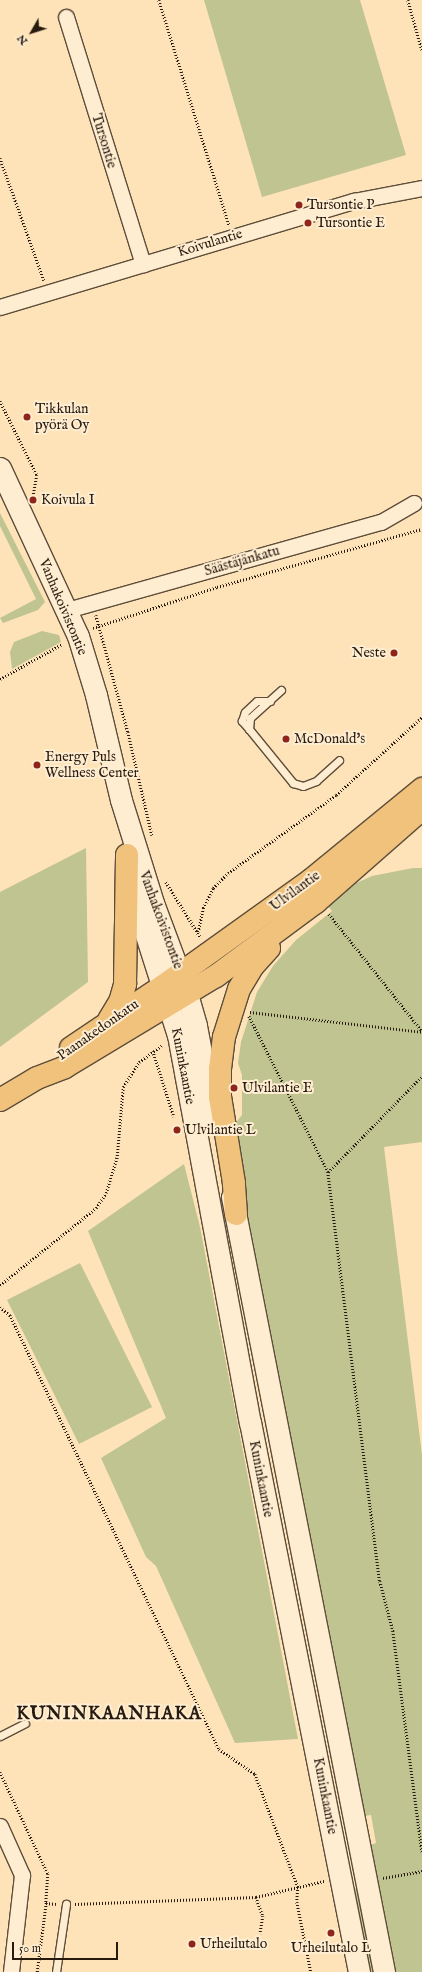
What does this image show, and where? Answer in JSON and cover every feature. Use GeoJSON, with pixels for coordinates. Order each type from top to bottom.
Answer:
{"type":"FeatureCollection","features":[{"type":"Feature","properties":{"kind":"main road","name":"Vanhakoivistontie"},"geometry":{"type":"LineString","coordinates":[[0,468],[68,610],[78,636],[96,695],[121,800],[153,904],[180,974]]}},
{"type":"Feature","properties":{"kind":"main road","name":"Ulvilantie"},"geometry":{"type":"LineString","coordinates":[[173,995],[180,974],[311,880],[422,788]]}},
{"type":"Feature","properties":{"kind":"main road","name":"Vanhakoivistontie"},"geometry":{"type":"LineString","coordinates":[[121,800],[127,855],[146,935],[173,995]]}},
{"type":"Feature","properties":{"kind":"main road","name":"Ulvilantie"},"geometry":{"type":"LineString","coordinates":[[173,995],[216,976],[319,909],[422,809]]}},
{"type":"Feature","properties":{"kind":"main road"},"geometry":{"type":"LineString","coordinates":[[107,1022],[120,1002],[126,984],[127,855]]}},
{"type":"Feature","properties":{"kind":"main road"},"geometry":{"type":"LineString","coordinates":[[236,1214],[234,1183],[220,1097],[220,1069],[224,1037],[239,988],[253,966],[319,909]]}},
{"type":"Feature","properties":{"kind":"main road","name":"Paanakedonkatu"},"geometry":{"type":"LineString","coordinates":[[37,1078],[59,1056],[107,1022],[173,995]]}},
{"type":"Feature","properties":{"kind":"main road","name":"Paanakedonkatu"},"geometry":{"type":"LineString","coordinates":[[0,1100],[37,1078],[64,1067],[173,995]]}},
{"type":"Feature","properties":{"kind":"main road","name":"Kuninkaantie"},"geometry":{"type":"LineString","coordinates":[[173,995],[178,1035],[248,1414],[359,1972]]}},
{"type":"Feature","properties":{"kind":"main road","name":"Kuninkaantie"},"geometry":{"type":"LineString","coordinates":[[173,995],[196,1026],[225,1175],[236,1214],[365,1882],[384,1972]]}},
{"type":"Feature","properties":{"kind":"street","name":"Tursontie"},"geometry":{"type":"LineString","coordinates":[[66,17],[143,264]]}},
{"type":"Feature","properties":{"kind":"street","name":"Koivulantie"},"geometry":{"type":"LineString","coordinates":[[0,307],[232,236],[354,201],[422,188]]}},
{"type":"Feature","properties":{"kind":"street","name":"Säästäjänkatu"},"geometry":{"type":"LineString","coordinates":[[68,610],[381,522],[414,503]]}},
{"type":"Feature","properties":{"kind":"street"},"geometry":{"type":"LineString","coordinates":[[0,1826],[22,1875],[12,1972]]}},
{"type":"Feature","properties":{"kind":"lane"},"geometry":{"type":"LineString","coordinates":[[281,690],[250,718],[249,729],[293,783],[303,786],[316,781],[339,760]]}},
{"type":"Feature","properties":{"kind":"lane"},"geometry":{"type":"LineString","coordinates":[[0,1736],[25,1723]]}},
{"type":"Feature","properties":{"kind":"lane"},"geometry":{"type":"LineString","coordinates":[[56,1972],[66,1904]]}},
{"type":"Feature","properties":{"kind":"path"},"geometry":{"type":"LineString","coordinates":[[159,0],[232,236]]}},
{"type":"Feature","properties":{"kind":"path"},"geometry":{"type":"LineString","coordinates":[[408,0],[422,50]]}},
{"type":"Feature","properties":{"kind":"path"},"geometry":{"type":"LineString","coordinates":[[0,158],[49,292]]}},
{"type":"Feature","properties":{"kind":"path"},"geometry":{"type":"LineString","coordinates":[[0,679],[78,636],[156,606],[217,587],[422,529]]}},
{"type":"Feature","properties":{"kind":"path"},"geometry":{"type":"LineString","coordinates":[[198,932],[203,908],[210,895],[228,873],[336,795],[422,717]]}},
{"type":"Feature","properties":{"kind":"path"},"geometry":{"type":"LineString","coordinates":[[319,909],[327,912],[422,1031]]}},
{"type":"Feature","properties":{"kind":"path"},"geometry":{"type":"LineString","coordinates":[[244,1018],[248,1005]]}},
{"type":"Feature","properties":{"kind":"path"},"geometry":{"type":"LineString","coordinates":[[246,1011],[422,1031]]}},
{"type":"Feature","properties":{"kind":"path"},"geometry":{"type":"LineString","coordinates":[[246,1011],[294,1100],[328,1172],[380,1581],[393,1631],[422,1852]]}},
{"type":"Feature","properties":{"kind":"path"},"geometry":{"type":"LineString","coordinates":[[0,1284],[82,1221],[106,1193],[117,1156],[123,1087],[139,1062],[178,1035]]}},
{"type":"Feature","properties":{"kind":"path"},"geometry":{"type":"LineString","coordinates":[[153,1051],[176,1122]]}},
{"type":"Feature","properties":{"kind":"path"},"geometry":{"type":"LineString","coordinates":[[328,1172],[422,1076]]}},
{"type":"Feature","properties":{"kind":"path"},"geometry":{"type":"LineString","coordinates":[[0,1307],[10,1315],[219,1749],[255,1774],[298,1887],[297,1902],[311,1972]]}},
{"type":"Feature","properties":{"kind":"path"},"geometry":{"type":"LineString","coordinates":[[0,1772],[48,1874],[46,1903],[36,1972]]}},
{"type":"Feature","properties":{"kind":"path"},"geometry":{"type":"LineString","coordinates":[[365,1882],[422,1871]]}},
{"type":"Feature","properties":{"kind":"path"},"geometry":{"type":"LineString","coordinates":[[46,1903],[66,1904],[256,1897],[341,1877]]}},
{"type":"Feature","properties":{"kind":"path"},"geometry":{"type":"LineString","coordinates":[[256,1897],[263,1916],[260,1934]]}},
{"type":"Feature","properties":{"kind":"green space"},"geometry":{"type":"Polygon","coordinates":[[[204,0],[360,0],[406,155],[262,197],[204,0]]]}},
{"type":"Feature","properties":{"kind":"green space"},"geometry":{"type":"Polygon","coordinates":[[[0,513],[45,602],[38,610],[3,623],[0,618],[36,599],[0,526],[0,513]]]}},
{"type":"Feature","properties":{"kind":"green space"},"geometry":{"type":"Polygon","coordinates":[[[42,631],[59,635],[61,642],[12,669],[10,652],[14,642],[42,631]]]}},
{"type":"Feature","properties":{"kind":"green space"},"geometry":{"type":"Polygon","coordinates":[[[86,848],[88,982],[0,1047],[0,892],[86,848]]]}},
{"type":"Feature","properties":{"kind":"green space"},"geometry":{"type":"Polygon","coordinates":[[[413,868],[422,868],[422,1142],[384,1147],[422,1455],[422,1972],[396,1972],[370,1845],[376,1843],[371,1815],[364,1816],[356,1782],[234,1150],[234,1125],[242,1115],[242,1075],[238,1063],[241,1042],[257,992],[273,966],[296,940],[332,911],[328,906],[352,885],[372,876],[413,868]]]}},
{"type":"Feature","properties":{"kind":"green space"},"geometry":{"type":"Polygon","coordinates":[[[184,1164],[200,1227],[298,1739],[235,1743],[156,1566],[146,1557],[101,1458],[166,1418],[88,1231],[184,1164]]]}},
{"type":"Feature","properties":{"kind":"green space"},"geometry":{"type":"Polygon","coordinates":[[[80,1263],[152,1407],[79,1444],[7,1300],[80,1263]]]}},
{"type":"Feature","properties":{"kind":"green space"},"geometry":{"type":"Polygon","coordinates":[[[363,1888],[380,1972],[366,1972],[350,1889],[363,1888]]]}},
{"type":"Feature","properties":{"kind":"place","name":"Tursontie P"},"geometry":{"type":"Point","coordinates":[299,205]}},
{"type":"Feature","properties":{"kind":"place","name":"Tursontie E"},"geometry":{"type":"Point","coordinates":[308,223]}},
{"type":"Feature","properties":{"kind":"place","name":"Tikkulan pyörä Oy"},"geometry":{"type":"Point","coordinates":[27,417]}},
{"type":"Feature","properties":{"kind":"place","name":"Koivula I"},"geometry":{"type":"Point","coordinates":[33,500]}},
{"type":"Feature","properties":{"kind":"place","name":"Neste"},"geometry":{"type":"Point","coordinates":[394,653]}},
{"type":"Feature","properties":{"kind":"place","name":"McDonald's"},"geometry":{"type":"Point","coordinates":[286,739]}},
{"type":"Feature","properties":{"kind":"place","name":"Energy Puls Wellness Center"},"geometry":{"type":"Point","coordinates":[37,765]}},
{"type":"Feature","properties":{"kind":"place","name":"Ulvilantie E"},"geometry":{"type":"Point","coordinates":[234,1088]}},
{"type":"Feature","properties":{"kind":"place","name":"Ulvilantie L"},"geometry":{"type":"Point","coordinates":[177,1130]}},
{"type":"Feature","properties":{"kind":"place","name":"Urheilutalo L"},"geometry":{"type":"Point","coordinates":[331,1933]}},
{"type":"Feature","properties":{"kind":"place","name":"Urheilutalo"},"geometry":{"type":"Point","coordinates":[192,1944]}},
{"type":"Feature","properties":{"kind":"district","name":"KUNINKAANHAKA"},"geometry":{"type":"Point","coordinates":[109,1715]}}]}
